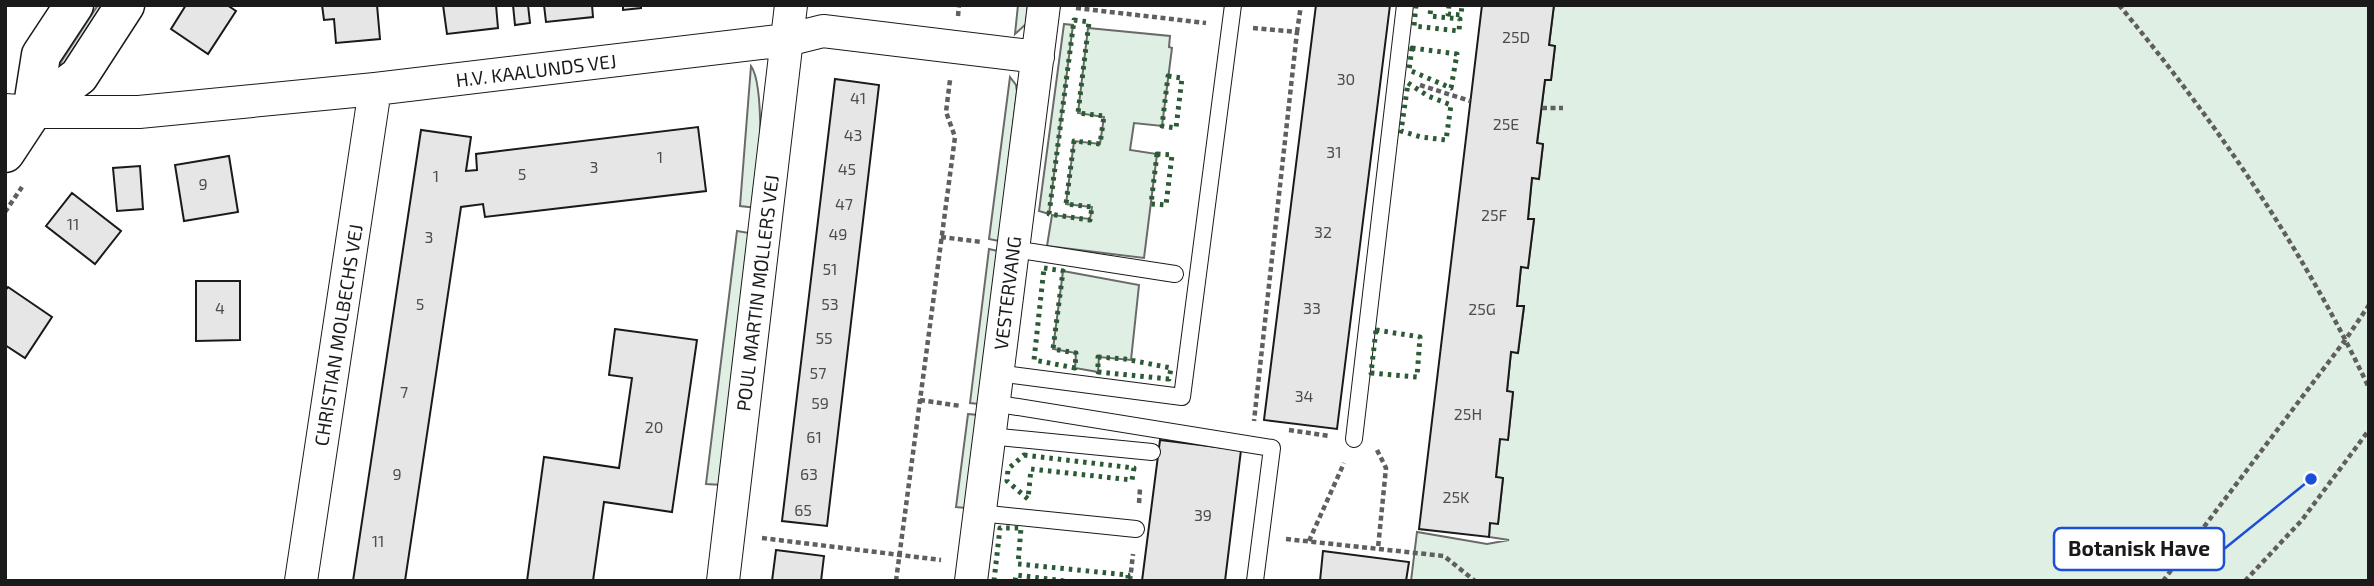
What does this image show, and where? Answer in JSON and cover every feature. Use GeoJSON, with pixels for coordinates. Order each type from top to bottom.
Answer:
{"type":"FeatureCollection","features":[{"type":"Feature","properties":{"kind":"street"},"geometry":{"type":"LineString","coordinates":[[5,153],[41,55],[74,5]]}},
{"type":"Feature","properties":{"kind":"street"},"geometry":{"type":"LineString","coordinates":[[19,111],[79,76],[125,5]]}},
{"type":"Feature","properties":{"kind":"street","name":"POUL MARTIN MØLLERS VEJ"},"geometry":{"type":"LineString","coordinates":[[723,581],[791,5]]}},
{"type":"Feature","properties":{"kind":"street","name":"VESTERVANG"},"geometry":{"type":"LineString","coordinates":[[972,572],[1044,5]]}},
{"type":"Feature","properties":{"kind":"street","name":"H.V. KAALUNDS VEJ"},"geometry":{"type":"LineString","coordinates":[[19,111],[139,111],[375,89],[787,40],[822,31],[1038,57]]}},
{"type":"Feature","properties":{"kind":"street","name":"CHRISTIAN MOLBECHS VEJ"},"geometry":{"type":"LineString","coordinates":[[301,581],[375,89]]}},
{"type":"Feature","properties":{"kind":"lane"},"geometry":{"type":"LineString","coordinates":[[993,405],[1182,397],[1233,5]]}},
{"type":"Feature","properties":{"kind":"lane"},"geometry":{"type":"LineString","coordinates":[[1354,439],[1405,5]]}},
{"type":"Feature","properties":{"kind":"lane"},"geometry":{"type":"LineString","coordinates":[[1013,249],[1175,274]]}},
{"type":"Feature","properties":{"kind":"lane"},"geometry":{"type":"LineString","coordinates":[[993,405],[1152,452]]}},
{"type":"Feature","properties":{"kind":"lane"},"geometry":{"type":"LineString","coordinates":[[993,405],[1272,448],[1255,581]]}},
{"type":"Feature","properties":{"kind":"lane"},"geometry":{"type":"LineString","coordinates":[[979,513],[1136,528]]}},
{"type":"Feature","properties":{"kind":"path"},"geometry":{"type":"LineString","coordinates":[[1297,32],[1301,5]]}},
{"type":"Feature","properties":{"kind":"path"},"geometry":{"type":"LineString","coordinates":[[2119,5],[2161,56],[2272,212],[2346,339],[2369,388]]}},
{"type":"Feature","properties":{"kind":"path"},"geometry":{"type":"LineString","coordinates":[[896,581],[955,136],[946,112],[955,47]]}},
{"type":"Feature","properties":{"kind":"path"},"geometry":{"type":"LineString","coordinates":[[1397,75],[1470,102]]}},
{"type":"Feature","properties":{"kind":"path"},"geometry":{"type":"LineString","coordinates":[[1542,108],[1563,108]]}},
{"type":"Feature","properties":{"kind":"path"},"geometry":{"type":"LineString","coordinates":[[2163,581],[2369,305]]}},
{"type":"Feature","properties":{"kind":"path"},"geometry":{"type":"LineString","coordinates":[[920,400],[993,405]]}},
{"type":"Feature","properties":{"kind":"path"},"geometry":{"type":"LineString","coordinates":[[1279,429],[1354,439],[1376,447],[1386,468],[1378,548]]}},
{"type":"Feature","properties":{"kind":"path"},"geometry":{"type":"LineString","coordinates":[[2245,581],[2302,520],[2369,430]]}},
{"type":"Feature","properties":{"kind":"path"},"geometry":{"type":"LineString","coordinates":[[1309,541],[1354,439]]}},
{"type":"Feature","properties":{"kind":"path"},"geometry":{"type":"LineString","coordinates":[[728,534],[899,555],[972,572]]}},
{"type":"Feature","properties":{"kind":"path"},"geometry":{"type":"LineString","coordinates":[[1261,536],[1444,556],[1475,581]]}},
{"type":"Feature","properties":{"kind":"green space"},"geometry":{"type":"Polygon","coordinates":[[[98,5],[106,5],[55,85],[50,79],[98,5]]]}},
{"type":"Feature","properties":{"kind":"green space"},"geometry":{"type":"Polygon","coordinates":[[[1018,5],[1028,5],[1026,24],[1015,34],[1018,5]]]}},
{"type":"Feature","properties":{"kind":"green space"},"geometry":{"type":"Polygon","coordinates":[[[1554,5],[2369,5],[2369,581],[1411,581],[1417,532],[1487,544],[1509,540],[1489,537],[1490,523],[1498,523],[1503,478],[1496,477],[1500,439],[1508,439],[1513,393],[1507,391],[1511,352],[1518,352],[1524,307],[1517,306],[1521,267],[1528,267],[1534,220],[1528,219],[1532,178],[1539,178],[1543,145],[1537,143],[1545,80],[1551,80],[1555,46],[1549,45],[1554,5]]]}},
{"type":"Feature","properties":{"kind":"green space"},"geometry":{"type":"Polygon","coordinates":[[[1064,24],[1073,25],[1049,214],[1039,211],[1064,24]]]}},
{"type":"Feature","properties":{"kind":"green space"},"geometry":{"type":"Polygon","coordinates":[[[1088,28],[1170,36],[1169,47],[1172,48],[1162,126],[1134,123],[1130,150],[1157,154],[1144,258],[1047,246],[1052,215],[1090,219],[1092,207],[1066,204],[1074,141],[1100,144],[1104,117],[1078,113],[1088,28]]]}},
{"type":"Feature","properties":{"kind":"green space"},"geometry":{"type":"Polygon","coordinates":[[[751,66],[760,112],[757,208],[740,206],[751,66]]]}},
{"type":"Feature","properties":{"kind":"green space"},"geometry":{"type":"Polygon","coordinates":[[[1010,77],[1017,92],[999,241],[989,239],[1010,77]]]}},
{"type":"Feature","properties":{"kind":"green space"},"geometry":{"type":"Polygon","coordinates":[[[737,231],[755,234],[723,485],[706,484],[737,231]]]}},
{"type":"Feature","properties":{"kind":"green space"},"geometry":{"type":"Polygon","coordinates":[[[989,249],[998,251],[979,404],[970,403],[989,249]]]}},
{"type":"Feature","properties":{"kind":"green space"},"geometry":{"type":"Polygon","coordinates":[[[1063,271],[1139,285],[1131,360],[1099,357],[1098,372],[1075,368],[1076,353],[1053,349],[1063,271]]]}},
{"type":"Feature","properties":{"kind":"green space"},"geometry":{"type":"Polygon","coordinates":[[[968,414],[978,415],[966,508],[956,507],[968,414]]]}},
{"type":"Feature","properties":{"kind":"building"},"geometry":{"type":"Polygon","coordinates":[[[186,5],[227,5],[236,11],[208,54],[171,29],[186,5]]]}},
{"type":"Feature","properties":{"kind":"building"},"geometry":{"type":"Polygon","coordinates":[[[322,5],[377,5],[380,39],[336,43],[334,19],[324,20],[322,5]]]}},
{"type":"Feature","properties":{"kind":"building"},"geometry":{"type":"Polygon","coordinates":[[[443,5],[496,5],[498,28],[447,34],[443,5]]]}},
{"type":"Feature","properties":{"kind":"building"},"geometry":{"type":"Polygon","coordinates":[[[513,5],[528,5],[530,23],[515,25],[513,5]]]}},
{"type":"Feature","properties":{"kind":"building"},"geometry":{"type":"Polygon","coordinates":[[[544,5],[592,5],[593,17],[546,22],[544,5]]]}},
{"type":"Feature","properties":{"kind":"building"},"geometry":{"type":"Polygon","coordinates":[[[623,5],[641,5],[641,8],[623,10],[623,5]]]}},
{"type":"Feature","properties":{"kind":"building"},"geometry":{"type":"Polygon","coordinates":[[[1316,5],[1390,5],[1337,429],[1264,420],[1316,5]]]}},
{"type":"Feature","properties":{"kind":"building"},"geometry":{"type":"Polygon","coordinates":[[[1482,5],[1554,5],[1549,45],[1555,46],[1551,80],[1545,80],[1537,143],[1543,144],[1539,179],[1532,178],[1528,219],[1534,219],[1528,268],[1521,267],[1517,306],[1524,306],[1518,353],[1511,352],[1507,391],[1513,392],[1508,440],[1500,439],[1496,477],[1503,478],[1498,524],[1490,523],[1489,537],[1419,529],[1482,5]]]}},
{"type":"Feature","properties":{"kind":"building"},"geometry":{"type":"Polygon","coordinates":[[[835,79],[879,85],[827,526],[782,521],[835,79]]]}},
{"type":"Feature","properties":{"kind":"building"},"geometry":{"type":"Polygon","coordinates":[[[698,127],[706,191],[485,217],[483,204],[461,207],[405,581],[353,581],[421,130],[471,137],[466,171],[477,170],[476,154],[698,127]]]}},
{"type":"Feature","properties":{"kind":"building"},"geometry":{"type":"Polygon","coordinates":[[[229,156],[238,212],[184,221],[175,165],[229,156]]]}},
{"type":"Feature","properties":{"kind":"building"},"geometry":{"type":"Polygon","coordinates":[[[140,166],[143,209],[117,211],[113,168],[140,166]]]}},
{"type":"Feature","properties":{"kind":"building"},"geometry":{"type":"Polygon","coordinates":[[[72,193],[121,231],[95,264],[46,226],[72,193]]]}},
{"type":"Feature","properties":{"kind":"building"},"geometry":{"type":"Polygon","coordinates":[[[196,281],[240,281],[240,340],[196,341],[196,281]]]}},
{"type":"Feature","properties":{"kind":"building"},"geometry":{"type":"Polygon","coordinates":[[[8,287],[52,317],[25,358],[5,345],[5,291],[8,287]]]}},
{"type":"Feature","properties":{"kind":"building"},"geometry":{"type":"Polygon","coordinates":[[[615,329],[697,340],[672,512],[604,502],[593,581],[527,581],[544,457],[619,468],[632,378],[609,375],[615,329]]]}},
{"type":"Feature","properties":{"kind":"building"},"geometry":{"type":"Polygon","coordinates":[[[1160,440],[1241,450],[1225,581],[1142,581],[1160,440]]]}},
{"type":"Feature","properties":{"kind":"building"},"geometry":{"type":"Polygon","coordinates":[[[776,550],[824,556],[821,581],[772,581],[776,550]]]}},
{"type":"Feature","properties":{"kind":"building"},"geometry":{"type":"Polygon","coordinates":[[[1323,551],[1409,562],[1406,581],[1320,581],[1323,551]]]}},
{"type":"Feature","properties":{"kind":"hedge"},"geometry":{"type":"LineString","coordinates":[[1416,5],[1414,26],[1459,31],[1460,19],[1430,16],[1431,5]]}},
{"type":"Feature","properties":{"kind":"hedge"},"geometry":{"type":"LineString","coordinates":[[1449,5],[1448,14],[1461,15],[1462,5]]}},
{"type":"Feature","properties":{"kind":"hedge"},"geometry":{"type":"LineString","coordinates":[[1074,20],[1089,22],[1078,113],[1104,116],[1100,144],[1074,141],[1066,204],[1092,207],[1090,220],[1049,214],[1074,20]]}},
{"type":"Feature","properties":{"kind":"hedge"},"geometry":{"type":"LineString","coordinates":[[1412,48],[1457,54],[1451,88],[1409,70],[1412,48]]}},
{"type":"Feature","properties":{"kind":"hedge"},"geometry":{"type":"LineString","coordinates":[[1168,76],[1182,78],[1176,128],[1162,126],[1168,76]]}},
{"type":"Feature","properties":{"kind":"hedge"},"geometry":{"type":"LineString","coordinates":[[1408,83],[1428,96],[1451,105],[1446,140],[1401,131],[1408,83]]}},
{"type":"Feature","properties":{"kind":"hedge"},"geometry":{"type":"LineString","coordinates":[[1157,154],[1172,155],[1166,205],[1151,204],[1157,154]]}},
{"type":"Feature","properties":{"kind":"hedge"},"geometry":{"type":"LineString","coordinates":[[1044,268],[1063,271],[1053,349],[1076,353],[1075,368],[1034,360],[1044,268]]}},
{"type":"Feature","properties":{"kind":"hedge"},"geometry":{"type":"LineString","coordinates":[[1376,330],[1420,337],[1417,377],[1371,373],[1376,330]]}},
{"type":"Feature","properties":{"kind":"hedge"},"geometry":{"type":"LineString","coordinates":[[1098,357],[1171,368],[1169,379],[1098,372],[1098,357]]}},
{"type":"Feature","properties":{"kind":"hedge"},"geometry":{"type":"LineString","coordinates":[[1024,455],[1134,468],[1132,480],[1031,469],[1028,499],[1007,481],[1008,469],[1024,455]]}},
{"type":"Feature","properties":{"kind":"hedge"},"geometry":{"type":"LineString","coordinates":[[994,581],[1000,528],[1021,528],[1018,564],[1128,575],[1128,581]]}},
{"type":"Feature","properties":{"kind":"hedge"},"geometry":{"type":"LineString","coordinates":[[1015,581],[1016,575],[1065,581]]}},
{"type":"Feature","properties":{"kind":"place","name":"Botanisk Have"},"geometry":{"type":"Point","coordinates":[2311,479]}}]}
